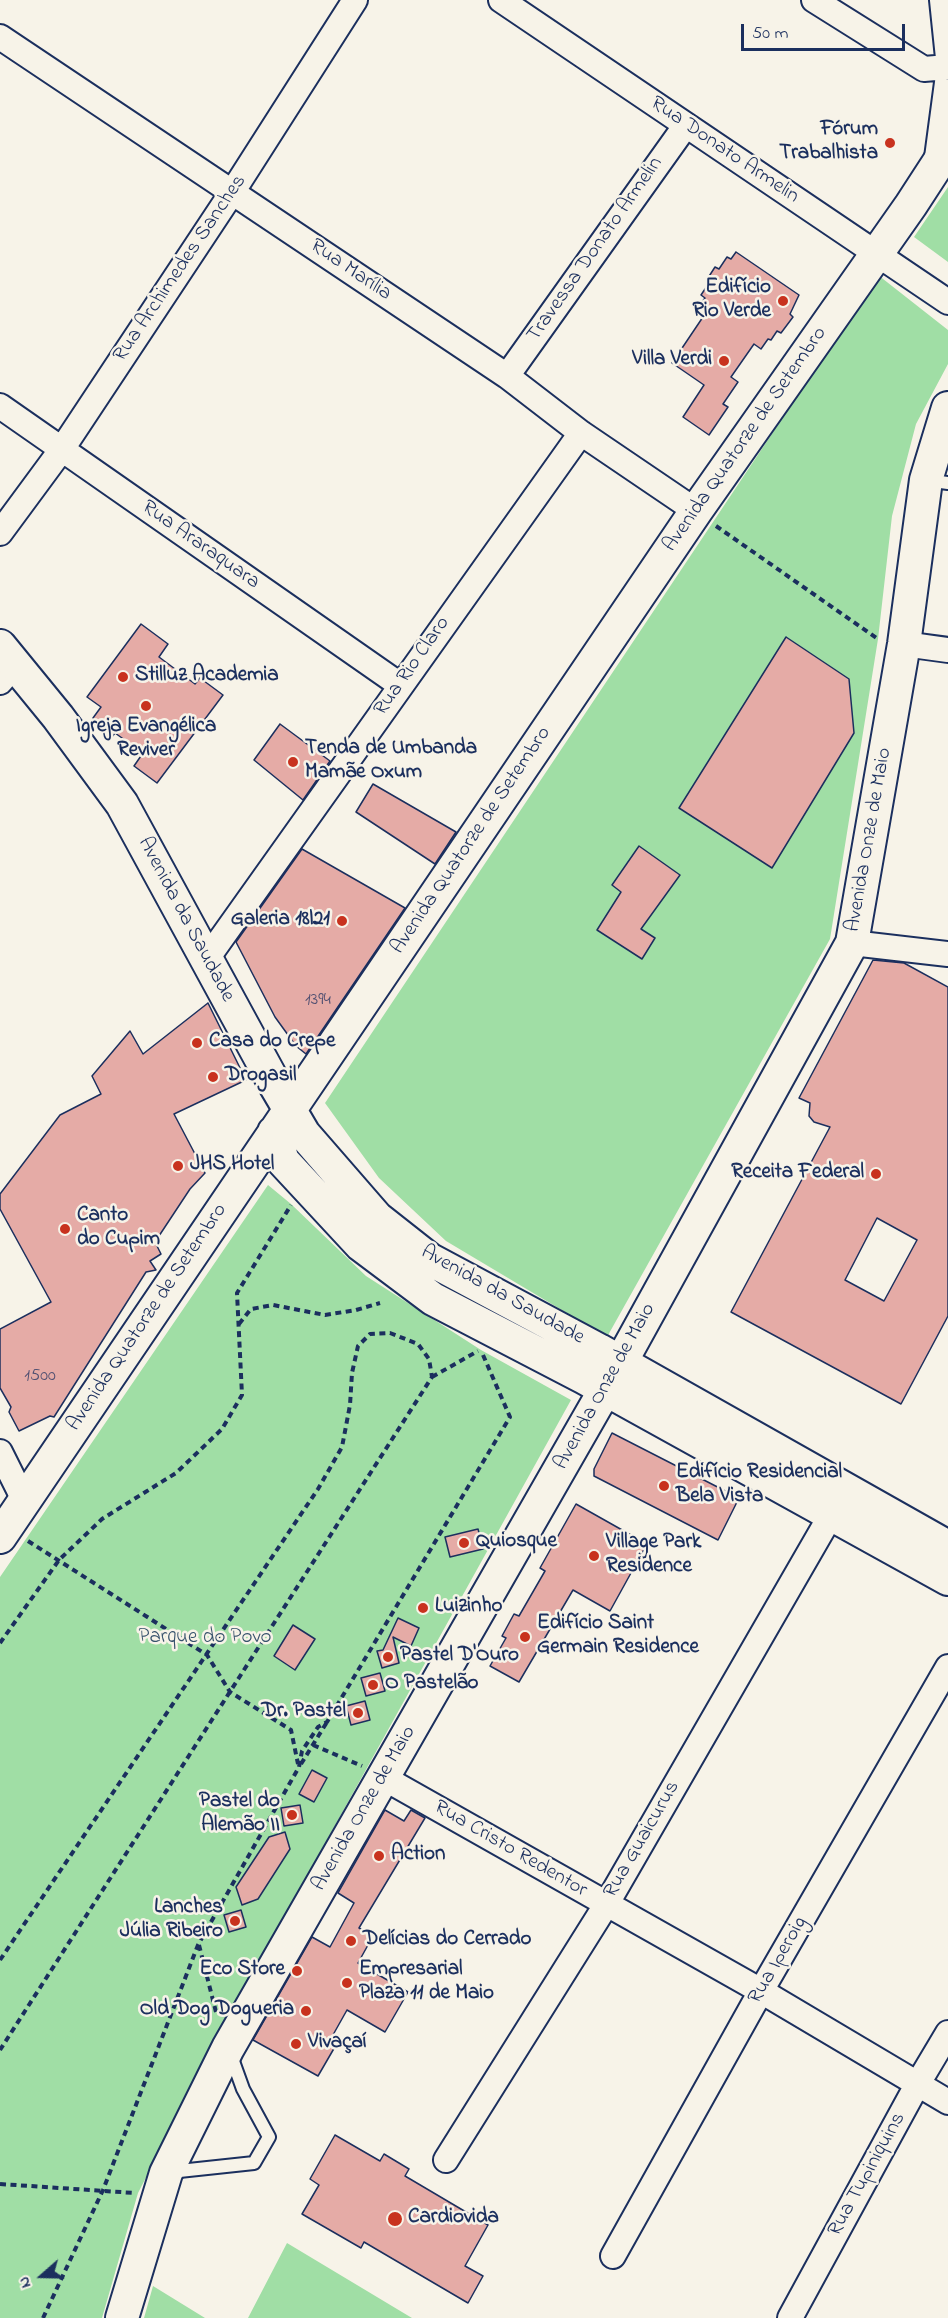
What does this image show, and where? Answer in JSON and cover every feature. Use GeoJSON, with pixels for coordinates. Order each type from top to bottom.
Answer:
{"type":"FeatureCollection","features":[{"type":"Feature","properties":{"kind":"street","name":"Rua Archimedes Sanches"},"geometry":{"type":"LineString","coordinates":[[0,533],[62,449],[356,0]]}},
{"type":"Feature","properties":{"kind":"street","name":"Rua Donato Armelin"},"geometry":{"type":"LineString","coordinates":[[501,0],[948,302]]}},
{"type":"Feature","properties":{"kind":"street"},"geometry":{"type":"LineString","coordinates":[[814,0],[924,69],[948,67]]}},
{"type":"Feature","properties":{"kind":"street"},"geometry":{"type":"LineString","coordinates":[[942,0],[948,58]]}},
{"type":"Feature","properties":{"kind":"street","name":"Rua Marília"},"geometry":{"type":"LineString","coordinates":[[0,37],[507,376],[581,433],[696,511]]}},
{"type":"Feature","properties":{"kind":"street"},"geometry":{"type":"LineString","coordinates":[[942,157],[948,75]]}},
{"type":"Feature","properties":{"kind":"street","name":"Travessa Donato Armelin"},"geometry":{"type":"LineString","coordinates":[[507,376],[686,125]]}},
{"type":"Feature","properties":{"kind":"street","name":"Avenida Quatorze de Setembro"},"geometry":{"type":"LineString","coordinates":[[3,1532],[696,511],[942,157]]}},
{"type":"Feature","properties":{"kind":"street","name":"Rua Araraquara"},"geometry":{"type":"LineString","coordinates":[[0,406],[400,685]]}},
{"type":"Feature","properties":{"kind":"street","name":"Avenida Onze de Maio"},"geometry":{"type":"LineString","coordinates":[[122,2318],[166,2173],[228,2048],[621,1362],[852,943],[891,641],[937,482],[948,408]]}},
{"type":"Feature","properties":{"kind":"street","name":"Rua Rio Claro"},"geometry":{"type":"LineString","coordinates":[[206,960],[581,433]]}},
{"type":"Feature","properties":{"kind":"street"},"geometry":{"type":"LineString","coordinates":[[891,641],[948,650]]}},
{"type":"Feature","properties":{"kind":"street","name":"Avenida da Saudade"},"geometry":{"type":"LineString","coordinates":[[5,665],[58,717],[122,804],[206,960],[282,1120],[283,1161],[361,1245],[432,1299],[605,1390],[948,1579]]}},
{"type":"Feature","properties":{"kind":"street"},"geometry":{"type":"LineString","coordinates":[[852,943],[948,954]]}},
{"type":"Feature","properties":{"kind":"street","name":"Avenida da Saudade"},"geometry":{"type":"LineString","coordinates":[[282,1120],[304,1134],[376,1218],[429,1259],[621,1362],[948,1547]]}},
{"type":"Feature","properties":{"kind":"street"},"geometry":{"type":"LineString","coordinates":[[0,1452],[24,1500]]}},
{"type":"Feature","properties":{"kind":"street","name":"Rua Guaicurus"},"geometry":{"type":"LineString","coordinates":[[446,2160],[606,1905],[831,1515]]}},
{"type":"Feature","properties":{"kind":"street","name":"Rua Iperoig"},"geometry":{"type":"LineString","coordinates":[[613,2256],[761,1991],[948,1667]]}},
{"type":"Feature","properties":{"kind":"street","name":"Rua Cristo Redentor"},"geometry":{"type":"LineString","coordinates":[[384,1778],[761,1991],[948,2102]]}},
{"type":"Feature","properties":{"kind":"street","name":"Rua Tupiniquins"},"geometry":{"type":"LineString","coordinates":[[790,2318],[917,2085],[948,2033]]}},
{"type":"Feature","properties":{"kind":"lane"},"geometry":{"type":"LineString","coordinates":[[166,2173],[254,2163],[269,2138],[243,2089],[228,2048]]}},
{"type":"Feature","properties":{"kind":"path"},"geometry":{"type":"LineString","coordinates":[[696,511],[891,641]]}},
{"type":"Feature","properties":{"kind":"path"},"geometry":{"type":"LineString","coordinates":[[0,1643],[59,1560],[102,1519],[176,1473],[222,1429],[242,1395],[237,1293],[291,1204]]}},
{"type":"Feature","properties":{"kind":"path"},"geometry":{"type":"LineString","coordinates":[[239,1325],[251,1309],[273,1305],[326,1315],[380,1303]]}},
{"type":"Feature","properties":{"kind":"path"},"geometry":{"type":"LineString","coordinates":[[0,1960],[318,1489],[342,1447],[358,1346],[370,1334],[390,1333],[418,1344],[429,1359],[432,1377]]}},
{"type":"Feature","properties":{"kind":"path"},"geometry":{"type":"LineString","coordinates":[[0,2050],[432,1377],[481,1350],[510,1417],[299,1767],[198,1945],[104,2190],[43,2318]]}},
{"type":"Feature","properties":{"kind":"path"},"geometry":{"type":"LineString","coordinates":[[3,1532],[59,1560],[207,1655],[230,1692],[291,1730],[299,1767]]}},
{"type":"Feature","properties":{"kind":"path"},"geometry":{"type":"LineString","coordinates":[[299,1767],[302,1751],[318,1727],[327,1722]]}},
{"type":"Feature","properties":{"kind":"path"},"geometry":{"type":"LineString","coordinates":[[313,1745],[367,1768],[384,1778]]}},
{"type":"Feature","properties":{"kind":"path"},"geometry":{"type":"LineString","coordinates":[[198,1945],[211,1994]]}},
{"type":"Feature","properties":{"kind":"path"},"geometry":{"type":"LineString","coordinates":[[0,2184],[138,2193]]}},
{"type":"Feature","properties":{"kind":"green space"},"geometry":{"type":"Polygon","coordinates":[[[948,187],[948,262],[914,237],[948,187]]]}},
{"type":"Feature","properties":{"kind":"green space"},"geometry":{"type":"Polygon","coordinates":[[[878,275],[948,330],[948,364],[916,424],[892,516],[878,639],[830,939],[607,1337],[446,1241],[379,1178],[325,1103],[878,275]]]}},
{"type":"Feature","properties":{"kind":"green space","name":"Parque do Povo"},"geometry":{"type":"Polygon","coordinates":[[[268,1185],[366,1276],[481,1350],[571,1400],[221,2031],[138,2193],[102,2318],[0,2318],[0,1577],[268,1185]]]}},
{"type":"Feature","properties":{"kind":"green space"},"geometry":{"type":"Polygon","coordinates":[[[287,2243],[412,2318],[248,2318],[287,2243]]]}},
{"type":"Feature","properties":{"kind":"green space"},"geometry":{"type":"Polygon","coordinates":[[[153,2286],[205,2318],[144,2318],[153,2286]]]}},
{"type":"Feature","properties":{"kind":"building"},"geometry":{"type":"Polygon","coordinates":[[[736,252],[799,295],[790,314],[793,317],[781,333],[777,331],[761,349],[754,344],[731,377],[738,382],[723,404],[728,407],[709,435],[683,417],[704,385],[672,363],[707,311],[699,306],[705,298],[701,295],[709,283],[706,281],[715,267],[719,269],[727,257],[731,259],[736,252]]]}},
{"type":"Feature","properties":{"kind":"building"},"geometry":{"type":"Polygon","coordinates":[[[141,624],[168,644],[159,657],[195,684],[200,678],[223,695],[157,783],[134,766],[143,753],[115,733],[111,738],[103,732],[93,718],[101,707],[87,697],[141,624]]]}},
{"type":"Feature","properties":{"kind":"building"},"geometry":{"type":"Polygon","coordinates":[[[786,637],[849,679],[854,733],[772,868],[679,808],[786,637]]]}},
{"type":"Feature","properties":{"kind":"building","name":"Tenda de Umbanda Mamãe Oxum"},"geometry":{"type":"Polygon","coordinates":[[[280,724],[330,761],[303,800],[254,760],[280,724]]]}},
{"type":"Feature","properties":{"kind":"building"},"geometry":{"type":"Polygon","coordinates":[[[373,784],[456,832],[435,864],[356,812],[373,784]]]}},
{"type":"Feature","properties":{"kind":"building"},"geometry":{"type":"Polygon","coordinates":[[[639,846],[680,875],[641,929],[655,938],[642,959],[597,930],[621,892],[612,885],[639,846]]]}},
{"type":"Feature","properties":{"kind":"building"},"geometry":{"type":"Polygon","coordinates":[[[302,849],[405,908],[306,1054],[296,1046],[275,1017],[236,942],[302,849]]]}},
{"type":"Feature","properties":{"kind":"building","name":"Receita Federal"},"geometry":{"type":"Polygon","coordinates":[[[873,960],[904,963],[948,987],[948,1316],[901,1404],[731,1312],[830,1127],[814,1122],[809,1116],[810,1103],[799,1098],[873,960]],[[877,1218],[845,1280],[884,1301],[917,1240],[877,1218]]]}},
{"type":"Feature","properties":{"kind":"building"},"geometry":{"type":"Polygon","coordinates":[[[208,1003],[246,1080],[174,1114],[205,1173],[190,1189],[155,1242],[161,1254],[150,1261],[156,1270],[146,1272],[54,1417],[50,1416],[19,1431],[9,1412],[11,1407],[0,1388],[0,1329],[51,1302],[0,1209],[0,1194],[60,1115],[101,1094],[92,1076],[130,1031],[143,1054],[208,1003]]]}},
{"type":"Feature","properties":{"kind":"building","name":"Edifício Residencial Bela Vista"},"geometry":{"type":"Polygon","coordinates":[[[612,1433],[739,1498],[718,1540],[594,1476],[594,1469],[612,1433]]]}},
{"type":"Feature","properties":{"kind":"building"},"geometry":{"type":"Polygon","coordinates":[[[576,1504],[647,1544],[610,1611],[573,1590],[519,1682],[490,1666],[506,1638],[502,1636],[514,1614],[519,1616],[545,1571],[540,1568],[576,1504]]]}},
{"type":"Feature","properties":{"kind":"building","name":"Quiosque"},"geometry":{"type":"Polygon","coordinates":[[[478,1529],[483,1549],[450,1557],[445,1537],[478,1529]]]}},
{"type":"Feature","properties":{"kind":"building"},"geometry":{"type":"Polygon","coordinates":[[[398,1618],[419,1628],[411,1646],[393,1637],[399,1663],[382,1668],[377,1651],[383,1650],[398,1618]]]}},
{"type":"Feature","properties":{"kind":"building"},"geometry":{"type":"Polygon","coordinates":[[[293,1625],[315,1639],[295,1670],[274,1656],[293,1625]]]}},
{"type":"Feature","properties":{"kind":"building","name":"O Pastelão"},"geometry":{"type":"Polygon","coordinates":[[[380,1673],[385,1691],[366,1696],[361,1678],[380,1673]]]}},
{"type":"Feature","properties":{"kind":"building","name":"Dr. Pastel"},"geometry":{"type":"Polygon","coordinates":[[[365,1701],[370,1720],[351,1725],[346,1706],[365,1701]]]}},
{"type":"Feature","properties":{"kind":"building"},"geometry":{"type":"Polygon","coordinates":[[[312,1770],[327,1778],[314,1802],[299,1794],[312,1770]]]}},
{"type":"Feature","properties":{"kind":"building","name":"Pastel do Alemão II"},"geometry":{"type":"Polygon","coordinates":[[[300,1805],[303,1823],[284,1826],[281,1808],[300,1805]]]}},
{"type":"Feature","properties":{"kind":"building"},"geometry":{"type":"Polygon","coordinates":[[[385,1810],[404,1821],[411,1810],[425,1818],[359,1928],[373,1936],[358,1963],[408,1992],[385,2032],[347,2010],[329,2042],[336,2045],[318,2076],[253,2040],[312,1937],[330,1947],[354,1903],[338,1893],[385,1810]]]}},
{"type":"Feature","properties":{"kind":"building"},"geometry":{"type":"Polygon","coordinates":[[[285,1832],[290,1849],[258,1899],[242,1905],[236,1887],[269,1837],[285,1832]]]}},
{"type":"Feature","properties":{"kind":"building","name":"Lanches Júlia Ribeiro"},"geometry":{"type":"Polygon","coordinates":[[[241,1910],[246,1927],[229,1932],[224,1915],[241,1910]]]}},
{"type":"Feature","properties":{"kind":"building","name":"Cardiovida"},"geometry":{"type":"Polygon","coordinates":[[[335,2135],[380,2161],[384,2154],[409,2169],[405,2176],[488,2225],[465,2266],[483,2276],[468,2303],[364,2242],[361,2248],[302,2214],[319,2185],[310,2179],[335,2135]]]}},
{"type":"Feature","properties":{"kind":"place","name":"Fórum Trabalhista"},"geometry":{"type":"Point","coordinates":[890,143]}},
{"type":"Feature","properties":{"kind":"place","name":"Edifício Rio Verde"},"geometry":{"type":"Point","coordinates":[783,301]}},
{"type":"Feature","properties":{"kind":"place","name":"Villa Verdi"},"geometry":{"type":"Point","coordinates":[724,361]}},
{"type":"Feature","properties":{"kind":"place","name":"Stilluz Academia"},"geometry":{"type":"Point","coordinates":[123,677]}},
{"type":"Feature","properties":{"kind":"place","name":"Igreja Evangélica Reviver"},"geometry":{"type":"Point","coordinates":[146,706]}},
{"type":"Feature","properties":{"kind":"place","name":"Tenda de Umbanda Mamãe Oxum"},"geometry":{"type":"Point","coordinates":[293,762]}},
{"type":"Feature","properties":{"kind":"place","name":"Galeria 18|21"},"geometry":{"type":"Point","coordinates":[342,921]}},
{"type":"Feature","properties":{"kind":"place","name":"Casa do Crepe"},"geometry":{"type":"Point","coordinates":[197,1043]}},
{"type":"Feature","properties":{"kind":"place","name":"Drogasil"},"geometry":{"type":"Point","coordinates":[213,1077]}},
{"type":"Feature","properties":{"kind":"place","name":"JHS Hotel"},"geometry":{"type":"Point","coordinates":[178,1166]}},
{"type":"Feature","properties":{"kind":"place","name":"Receita Federal"},"geometry":{"type":"Point","coordinates":[876,1174]}},
{"type":"Feature","properties":{"kind":"place","name":"Canto do Cupim"},"geometry":{"type":"Point","coordinates":[65,1229]}},
{"type":"Feature","properties":{"kind":"place","name":"Edifício Residencial Bela Vista"},"geometry":{"type":"Point","coordinates":[664,1486]}},
{"type":"Feature","properties":{"kind":"place","name":"Quiosque"},"geometry":{"type":"Point","coordinates":[464,1543]}},
{"type":"Feature","properties":{"kind":"place","name":"Village Park Residence"},"geometry":{"type":"Point","coordinates":[594,1556]}},
{"type":"Feature","properties":{"kind":"place","name":"Luizinho"},"geometry":{"type":"Point","coordinates":[423,1608]}},
{"type":"Feature","properties":{"kind":"place","name":"Edifício Saint Germain Residence"},"geometry":{"type":"Point","coordinates":[525,1637]}},
{"type":"Feature","properties":{"kind":"place","name":"Pastel D'Ouro"},"geometry":{"type":"Point","coordinates":[388,1657]}},
{"type":"Feature","properties":{"kind":"place","name":"O Pastelão"},"geometry":{"type":"Point","coordinates":[373,1685]}},
{"type":"Feature","properties":{"kind":"place","name":"Dr. Pastel"},"geometry":{"type":"Point","coordinates":[358,1713]}},
{"type":"Feature","properties":{"kind":"place","name":"Pastel do Alemão II"},"geometry":{"type":"Point","coordinates":[292,1815]}},
{"type":"Feature","properties":{"kind":"place","name":"Action"},"geometry":{"type":"Point","coordinates":[379,1856]}},
{"type":"Feature","properties":{"kind":"place","name":"Lanches Júlia Ribeiro"},"geometry":{"type":"Point","coordinates":[235,1921]}},
{"type":"Feature","properties":{"kind":"place","name":"Delícias do Cerrado"},"geometry":{"type":"Point","coordinates":[351,1941]}},
{"type":"Feature","properties":{"kind":"place","name":"Eco Store"},"geometry":{"type":"Point","coordinates":[297,1971]}},
{"type":"Feature","properties":{"kind":"place","name":"Empresarial Plaza 11 de Maio"},"geometry":{"type":"Point","coordinates":[347,1983]}},
{"type":"Feature","properties":{"kind":"place","name":"Old Dog Dogueria"},"geometry":{"type":"Point","coordinates":[306,2011]}},
{"type":"Feature","properties":{"kind":"place","name":"Vivaçaí"},"geometry":{"type":"Point","coordinates":[296,2044]}},
{"type":"Feature","properties":{"kind":"place","name":"Cardiovida"},"geometry":{"type":"Point","coordinates":[395,2219]}}]}
